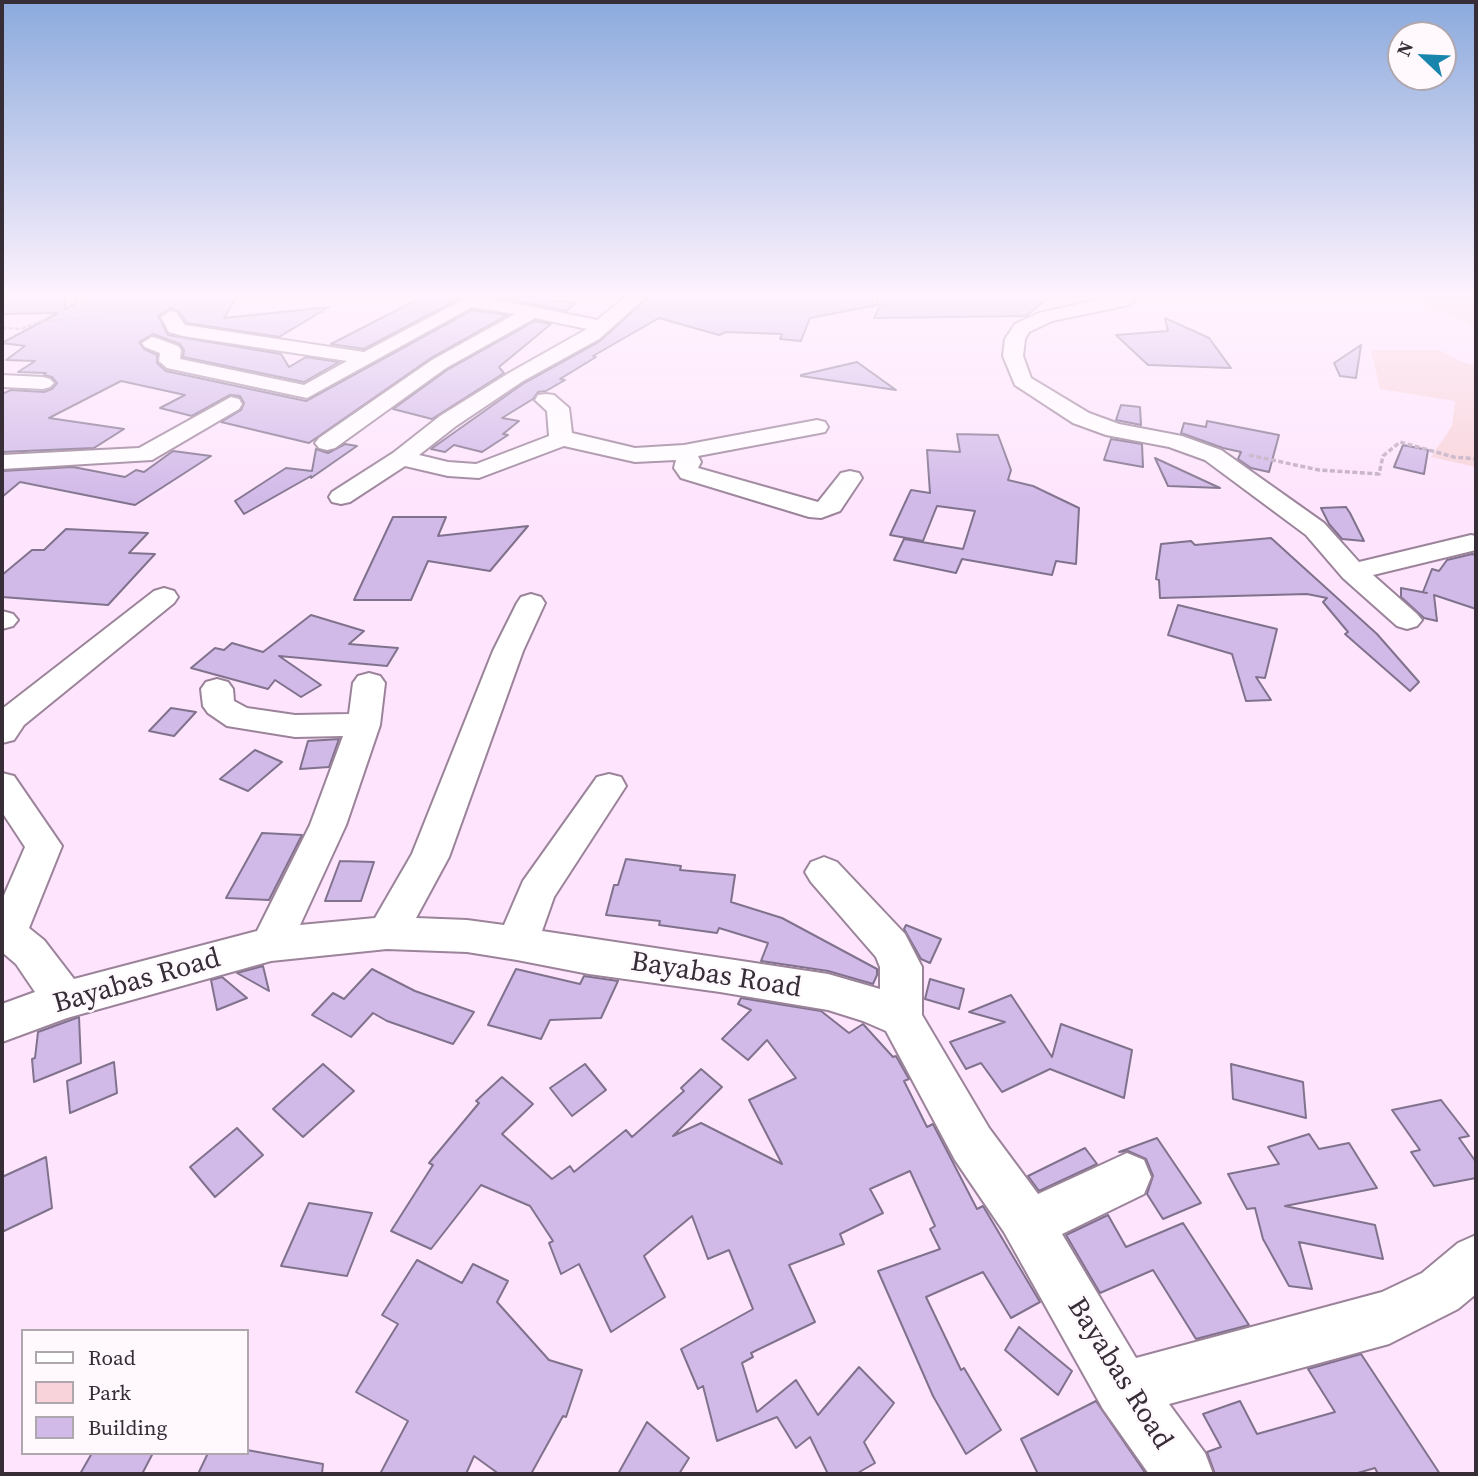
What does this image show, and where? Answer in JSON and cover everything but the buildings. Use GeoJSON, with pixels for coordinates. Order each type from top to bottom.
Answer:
{"type":"FeatureCollection","features":[{"type":"Feature","properties":{"kind":"street"},"geometry":{"type":"LineString","coordinates":[[174,364],[307,392],[354,364]]}},
{"type":"Feature","properties":{"kind":"street"},"geometry":{"type":"LineString","coordinates":[[327,443],[439,364]]}},
{"type":"Feature","properties":{"kind":"street"},"geometry":{"type":"LineString","coordinates":[[341,497],[401,458],[448,421],[540,364]]}},
{"type":"Feature","properties":{"kind":"street"},"geometry":{"type":"LineString","coordinates":[[1013,364],[1022,381],[1082,418],[1114,430],[1196,447],[1223,462],[1315,529],[1353,572],[1408,620]]}},
{"type":"Feature","properties":{"kind":"street"},"geometry":{"type":"LineString","coordinates":[[2,381],[43,383]]}},
{"type":"Feature","properties":{"kind":"street"},"geometry":{"type":"LineString","coordinates":[[546,400],[558,408],[561,439]]}},
{"type":"Feature","properties":{"kind":"street"},"geometry":{"type":"LineString","coordinates":[[2,462],[144,455],[231,404]]}},
{"type":"Feature","properties":{"kind":"street"},"geometry":{"type":"LineString","coordinates":[[401,458],[448,468],[479,471],[561,439],[576,440],[619,454],[684,452],[817,427]]}},
{"type":"Feature","properties":{"kind":"street"},"geometry":{"type":"LineString","coordinates":[[684,452],[689,461],[686,468],[690,473],[809,509],[821,510],[831,506],[850,478]]}},
{"type":"Feature","properties":{"kind":"street"},"geometry":{"type":"LineString","coordinates":[[1353,572],[1471,543]]}},
{"type":"Feature","properties":{"kind":"street"},"geometry":{"type":"LineString","coordinates":[[2,732],[13,717],[164,597]]}},
{"type":"Feature","properties":{"kind":"street"},"geometry":{"type":"LineString","coordinates":[[387,933],[430,857],[508,651],[531,603]]}},
{"type":"Feature","properties":{"kind":"street"},"geometry":{"type":"LineString","coordinates":[[271,944],[328,825],[364,725],[369,683]]}},
{"type":"Feature","properties":{"kind":"street"},"geometry":{"type":"LineString","coordinates":[[217,689],[219,706],[239,718],[295,726],[364,725]]}},
{"type":"Feature","properties":{"kind":"street"},"geometry":{"type":"LineString","coordinates":[[2,785],[44,846],[7,933],[30,952],[65,1000]]}},
{"type":"Feature","properties":{"kind":"street"},"geometry":{"type":"LineString","coordinates":[[517,943],[537,892],[609,786]]}},
{"type":"Feature","properties":{"kind":"street"},"geometry":{"type":"LineString","coordinates":[[824,872],[891,946],[901,967],[901,1018]]}},
{"type":"Feature","properties":{"kind":"street","name":"Bayabas Road"},"geometry":{"type":"LineString","coordinates":[[2,1023],[65,1000],[271,944],[387,933],[467,936],[517,943],[589,957],[720,974],[828,992],[873,1004],[901,1018],[972,1144],[1028,1224],[1122,1389],[1184,1474]]}},
{"type":"Feature","properties":{"kind":"street"},"geometry":{"type":"LineString","coordinates":[[1028,1224],[1126,1177]]}},
{"type":"Feature","properties":{"kind":"street"},"geometry":{"type":"LineString","coordinates":[[1122,1389],[1389,1317],[1472,1273]]}},
{"type":"Feature","properties":{"kind":"path"},"geometry":{"type":"LineString","coordinates":[[1196,447],[1285,461],[1319,470],[1379,474],[1383,456],[1400,442],[1454,457],[1476,459]]}},
{"type":"Feature","properties":{"kind":"green space"},"geometry":{"type":"Polygon","coordinates":[[[1374,364],[1476,365],[1476,467],[1431,457],[1452,426],[1455,401],[1380,389],[1374,364]]]}}]}
